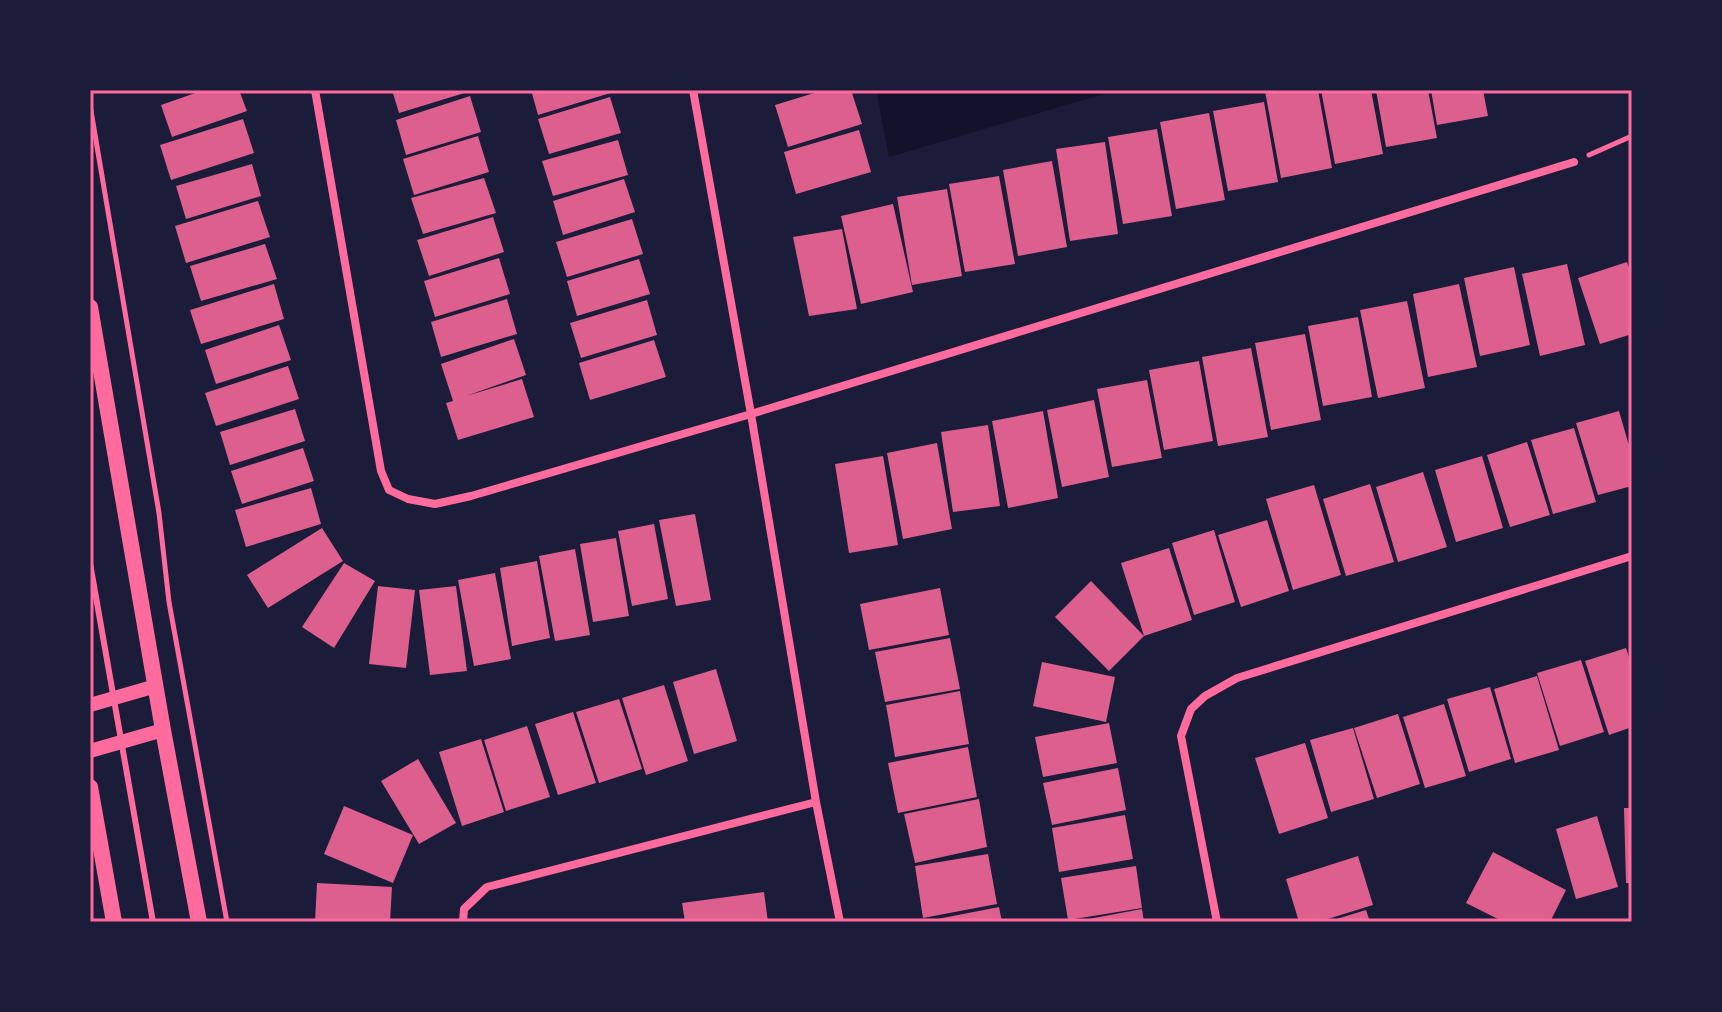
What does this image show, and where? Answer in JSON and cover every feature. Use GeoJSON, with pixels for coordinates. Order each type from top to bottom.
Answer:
{"type":"FeatureCollection","features":[{"type":"Feature","properties":{"kind":"main road"},"geometry":{"type":"LineString","coordinates":[[90,307],[199,922]]}},
{"type":"Feature","properties":{"kind":"main road"},"geometry":{"type":"LineString","coordinates":[[90,787],[114,922]]}},
{"type":"Feature","properties":{"kind":"street"},"geometry":{"type":"LineString","coordinates":[[315,90],[381,471],[389,490],[408,499],[435,504],[751,414],[1574,162]]}},
{"type":"Feature","properties":{"kind":"street"},"geometry":{"type":"LineString","coordinates":[[693,90],[816,802],[840,922]]}},
{"type":"Feature","properties":{"kind":"street"},"geometry":{"type":"LineString","coordinates":[[1217,922],[1181,736],[1191,709],[1205,696],[1237,678],[1632,556]]}},
{"type":"Feature","properties":{"kind":"street"},"geometry":{"type":"LineString","coordinates":[[90,705],[156,686]]}},
{"type":"Feature","properties":{"kind":"street"},"geometry":{"type":"LineString","coordinates":[[90,751],[163,730]]}},
{"type":"Feature","properties":{"kind":"street"},"geometry":{"type":"LineString","coordinates":[[463,922],[464,909],[487,887],[816,802]]}},
{"type":"Feature","properties":{"kind":"lane"},"geometry":{"type":"LineString","coordinates":[[90,563],[153,922]]}},
{"type":"Feature","properties":{"kind":"path"},"geometry":{"type":"LineString","coordinates":[[90,105],[159,513],[169,602],[227,922]]}},
{"type":"Feature","properties":{"kind":"path"},"geometry":{"type":"LineString","coordinates":[[1574,162],[1632,136]]}},
{"type":"Feature","properties":{"kind":"shaded area"},"geometry":{"type":"Polygon","coordinates":[[[876,90],[1117,90],[889,157],[876,90]]]}},
{"type":"Feature","properties":{"kind":"building"},"geometry":{"type":"Polygon","coordinates":[[[204,90],[239,90],[247,111],[172,137],[161,105],[204,90]]]}},
{"type":"Feature","properties":{"kind":"building"},"geometry":{"type":"Polygon","coordinates":[[[392,90],[471,90],[471,91],[399,113],[392,90]]]}},
{"type":"Feature","properties":{"kind":"building"},"geometry":{"type":"Polygon","coordinates":[[[531,90],[617,90],[617,91],[538,115],[531,90]]]}},
{"type":"Feature","properties":{"kind":"building"},"geometry":{"type":"Polygon","coordinates":[[[824,90],[851,90],[862,124],[788,147],[775,105],[824,90]]]}},
{"type":"Feature","properties":{"kind":"building"},"geometry":{"type":"Polygon","coordinates":[[[1318,90],[1332,168],[1281,178],[1265,91],[1318,90]]]}},
{"type":"Feature","properties":{"kind":"building"},"geometry":{"type":"Polygon","coordinates":[[[1321,90],[1371,90],[1383,154],[1335,164],[1321,90]]]}},
{"type":"Feature","properties":{"kind":"building"},"geometry":{"type":"Polygon","coordinates":[[[1376,90],[1428,90],[1437,138],[1386,147],[1376,90]]]}},
{"type":"Feature","properties":{"kind":"building"},"geometry":{"type":"Polygon","coordinates":[[[1431,90],[1483,90],[1488,116],[1437,125],[1431,90]]]}},
{"type":"Feature","properties":{"kind":"building"},"geometry":{"type":"Polygon","coordinates":[[[470,96],[481,132],[406,155],[396,120],[470,96]]]}},
{"type":"Feature","properties":{"kind":"building"},"geometry":{"type":"Polygon","coordinates":[[[610,97],[621,133],[549,154],[538,119],[610,97]]]}},
{"type":"Feature","properties":{"kind":"building"},"geometry":{"type":"Polygon","coordinates":[[[1264,102],[1278,182],[1228,191],[1213,111],[1264,102]]]}},
{"type":"Feature","properties":{"kind":"building"},"geometry":{"type":"Polygon","coordinates":[[[1209,113],[1225,200],[1176,209],[1160,122],[1209,113]]]}},
{"type":"Feature","properties":{"kind":"building"},"geometry":{"type":"Polygon","coordinates":[[[243,119],[254,153],[171,180],[160,145],[243,119]]]}},
{"type":"Feature","properties":{"kind":"building"},"geometry":{"type":"Polygon","coordinates":[[[1157,129],[1172,216],[1123,224],[1108,137],[1157,129]]]}},
{"type":"Feature","properties":{"kind":"building"},"geometry":{"type":"Polygon","coordinates":[[[859,130],[871,172],[796,194],[784,152],[859,130]]]}},
{"type":"Feature","properties":{"kind":"building"},"geometry":{"type":"Polygon","coordinates":[[[478,136],[489,172],[414,195],[403,159],[478,136]]]}},
{"type":"Feature","properties":{"kind":"building"},"geometry":{"type":"Polygon","coordinates":[[[618,140],[628,175],[553,196],[542,161],[618,140]]]}},
{"type":"Feature","properties":{"kind":"building"},"geometry":{"type":"Polygon","coordinates":[[[1105,142],[1118,234],[1070,241],[1056,149],[1105,142]]]}},
{"type":"Feature","properties":{"kind":"building"},"geometry":{"type":"Polygon","coordinates":[[[1052,161],[1067,247],[1018,256],[1003,170],[1052,161]]]}},
{"type":"Feature","properties":{"kind":"building"},"geometry":{"type":"Polygon","coordinates":[[[252,164],[261,196],[186,219],[176,186],[252,164]]]}},
{"type":"Feature","properties":{"kind":"building"},"geometry":{"type":"Polygon","coordinates":[[[999,176],[1015,264],[965,272],[949,184],[999,176]]]}},
{"type":"Feature","properties":{"kind":"building"},"geometry":{"type":"Polygon","coordinates":[[[484,178],[496,213],[423,234],[411,198],[484,178]]]}},
{"type":"Feature","properties":{"kind":"building"},"geometry":{"type":"Polygon","coordinates":[[[624,179],[635,212],[563,235],[553,201],[624,179]]]}},
{"type":"Feature","properties":{"kind":"building"},"geometry":{"type":"Polygon","coordinates":[[[947,189],[962,276],[912,285],[897,197],[947,189]]]}},
{"type":"Feature","properties":{"kind":"building"},"geometry":{"type":"Polygon","coordinates":[[[258,201],[270,237],[186,263],[175,226],[258,201]]]}},
{"type":"Feature","properties":{"kind":"building"},"geometry":{"type":"Polygon","coordinates":[[[893,204],[913,292],[861,304],[841,216],[893,204]]]}},
{"type":"Feature","properties":{"kind":"building"},"geometry":{"type":"Polygon","coordinates":[[[493,217],[504,252],[429,276],[417,240],[493,217]]]}},
{"type":"Feature","properties":{"kind":"building"},"geometry":{"type":"Polygon","coordinates":[[[632,219],[643,254],[567,277],[556,242],[632,219]]]}},
{"type":"Feature","properties":{"kind":"building"},"geometry":{"type":"Polygon","coordinates":[[[842,229],[857,309],[809,316],[793,237],[842,229]]]}},
{"type":"Feature","properties":{"kind":"building"},"geometry":{"type":"Polygon","coordinates":[[[265,244],[277,279],[201,301],[190,266],[265,244]]]}},
{"type":"Feature","properties":{"kind":"building"},"geometry":{"type":"Polygon","coordinates":[[[499,258],[510,294],[435,317],[424,281],[499,258]]]}},
{"type":"Feature","properties":{"kind":"building"},"geometry":{"type":"Polygon","coordinates":[[[639,259],[650,294],[577,316],[567,281],[639,259]]]}},
{"type":"Feature","properties":{"kind":"building"},"geometry":{"type":"Polygon","coordinates":[[[1627,262],[1632,277],[1632,334],[1600,344],[1578,278],[1627,262]]]}},
{"type":"Feature","properties":{"kind":"building"},"geometry":{"type":"Polygon","coordinates":[[[1567,264],[1585,345],[1540,356],[1522,274],[1567,264]]]}},
{"type":"Feature","properties":{"kind":"building"},"geometry":{"type":"Polygon","coordinates":[[[1514,267],[1530,345],[1480,356],[1464,278],[1514,267]]]}},
{"type":"Feature","properties":{"kind":"building"},"geometry":{"type":"Polygon","coordinates":[[[274,284],[284,319],[201,344],[190,310],[274,284]]]}},
{"type":"Feature","properties":{"kind":"building"},"geometry":{"type":"Polygon","coordinates":[[[1459,284],[1477,367],[1428,377],[1413,294],[1459,284]]]}},
{"type":"Feature","properties":{"kind":"building"},"geometry":{"type":"Polygon","coordinates":[[[507,299],[517,334],[441,357],[431,322],[507,299]]]}},
{"type":"Feature","properties":{"kind":"building"},"geometry":{"type":"Polygon","coordinates":[[[647,300],[657,335],[581,358],[570,323],[647,300]]]}},
{"type":"Feature","properties":{"kind":"building"},"geometry":{"type":"Polygon","coordinates":[[[1407,301],[1425,388],[1378,398],[1360,310],[1407,301]]]}},
{"type":"Feature","properties":{"kind":"building"},"geometry":{"type":"Polygon","coordinates":[[[1358,317],[1372,397],[1323,406],[1308,326],[1358,317]]]}},
{"type":"Feature","properties":{"kind":"building"},"geometry":{"type":"Polygon","coordinates":[[[279,325],[291,360],[216,384],[205,350],[279,325]]]}},
{"type":"Feature","properties":{"kind":"building"},"geometry":{"type":"Polygon","coordinates":[[[1305,334],[1321,420],[1271,430],[1255,343],[1305,334]]]}},
{"type":"Feature","properties":{"kind":"building"},"geometry":{"type":"Polygon","coordinates":[[[514,339],[526,375],[466,396],[522,379],[534,417],[458,440],[446,403],[453,401],[441,364],[514,339]]]}},
{"type":"Feature","properties":{"kind":"building"},"geometry":{"type":"Polygon","coordinates":[[[654,340],[666,377],[590,400],[579,363],[654,340]]]}},
{"type":"Feature","properties":{"kind":"building"},"geometry":{"type":"Polygon","coordinates":[[[1251,348],[1268,437],[1218,446],[1202,357],[1251,348]]]}},
{"type":"Feature","properties":{"kind":"building"},"geometry":{"type":"Polygon","coordinates":[[[1199,361],[1213,441],[1164,450],[1149,370],[1199,361]]]}},
{"type":"Feature","properties":{"kind":"building"},"geometry":{"type":"Polygon","coordinates":[[[288,366],[299,399],[216,426],[205,393],[288,366]]]}},
{"type":"Feature","properties":{"kind":"building"},"geometry":{"type":"Polygon","coordinates":[[[1147,380],[1162,458],[1112,467],[1097,389],[1147,380]]]}},
{"type":"Feature","properties":{"kind":"building"},"geometry":{"type":"Polygon","coordinates":[[[1094,400],[1109,477],[1062,487],[1047,410],[1094,400]]]}},
{"type":"Feature","properties":{"kind":"building"},"geometry":{"type":"Polygon","coordinates":[[[295,409],[305,441],[230,465],[220,432],[295,409]]]}},
{"type":"Feature","properties":{"kind":"building"},"geometry":{"type":"Polygon","coordinates":[[[1043,411],[1058,498],[1008,508],[992,421],[1043,411]]]}},
{"type":"Feature","properties":{"kind":"building"},"geometry":{"type":"Polygon","coordinates":[[[1619,411],[1632,456],[1632,486],[1598,495],[1576,423],[1619,411]]]}},
{"type":"Feature","properties":{"kind":"building"},"geometry":{"type":"Polygon","coordinates":[[[988,425],[1000,506],[953,512],[941,432],[988,425]]]}},
{"type":"Feature","properties":{"kind":"building"},"geometry":{"type":"Polygon","coordinates":[[[1574,428],[1596,502],[1553,514],[1531,440],[1574,428]]]}},
{"type":"Feature","properties":{"kind":"building"},"geometry":{"type":"Polygon","coordinates":[[[1527,442],[1550,515],[1510,527],[1487,455],[1527,442]]]}},
{"type":"Feature","properties":{"kind":"building"},"geometry":{"type":"Polygon","coordinates":[[[937,443],[952,529],[903,539],[887,453],[937,443]]]}},
{"type":"Feature","properties":{"kind":"building"},"geometry":{"type":"Polygon","coordinates":[[[303,448],[314,481],[242,504],[231,471],[303,448]]]}},
{"type":"Feature","properties":{"kind":"building"},"geometry":{"type":"Polygon","coordinates":[[[883,456],[898,545],[849,553],[835,464],[883,456]]]}},
{"type":"Feature","properties":{"kind":"building"},"geometry":{"type":"Polygon","coordinates":[[[1482,456],[1503,528],[1456,542],[1435,470],[1482,456]]]}},
{"type":"Feature","properties":{"kind":"building"},"geometry":{"type":"Polygon","coordinates":[[[1423,472],[1447,547],[1398,562],[1376,487],[1423,472]]]}},
{"type":"Feature","properties":{"kind":"building"},"geometry":{"type":"Polygon","coordinates":[[[1370,484],[1394,562],[1346,576],[1323,499],[1370,484]]]}},
{"type":"Feature","properties":{"kind":"building"},"geometry":{"type":"Polygon","coordinates":[[[1314,485],[1341,575],[1293,590],[1266,499],[1314,485]]]}},
{"type":"Feature","properties":{"kind":"building"},"geometry":{"type":"Polygon","coordinates":[[[311,488],[321,524],[246,547],[235,510],[311,488]]]}},
{"type":"Feature","properties":{"kind":"building"},"geometry":{"type":"Polygon","coordinates":[[[695,514],[711,600],[676,606],[659,520],[695,514]]]}},
{"type":"Feature","properties":{"kind":"building"},"geometry":{"type":"Polygon","coordinates":[[[1267,520],[1289,591],[1241,607],[1218,535],[1267,520]]]}},
{"type":"Feature","properties":{"kind":"building"},"geometry":{"type":"Polygon","coordinates":[[[654,524],[668,599],[632,606],[618,531],[654,524]]]}},
{"type":"Feature","properties":{"kind":"building"},"geometry":{"type":"Polygon","coordinates":[[[322,528],[343,561],[268,608],[247,575],[322,528]]]}},
{"type":"Feature","properties":{"kind":"building"},"geometry":{"type":"Polygon","coordinates":[[[1214,530],[1235,602],[1194,615],[1172,543],[1214,530]]]}},
{"type":"Feature","properties":{"kind":"building"},"geometry":{"type":"Polygon","coordinates":[[[616,538],[629,616],[593,622],[580,544],[616,538]]]}},
{"type":"Feature","properties":{"kind":"building"},"geometry":{"type":"Polygon","coordinates":[[[1169,548],[1192,620],[1144,636],[1121,563],[1169,548]]]}},
{"type":"Feature","properties":{"kind":"building"},"geometry":{"type":"Polygon","coordinates":[[[575,549],[590,635],[555,641],[539,556],[575,549]]]}},
{"type":"Feature","properties":{"kind":"building"},"geometry":{"type":"Polygon","coordinates":[[[537,561],[550,638],[512,646],[500,568],[537,561]]]}},
{"type":"Feature","properties":{"kind":"building"},"geometry":{"type":"Polygon","coordinates":[[[344,563],[375,581],[334,648],[302,627],[344,563]]]}},
{"type":"Feature","properties":{"kind":"building"},"geometry":{"type":"Polygon","coordinates":[[[495,573],[511,659],[474,666],[458,580],[495,573]]]}},
{"type":"Feature","properties":{"kind":"building"},"geometry":{"type":"Polygon","coordinates":[[[1091,581],[1144,636],[1109,671],[1055,617],[1091,581]]]}},
{"type":"Feature","properties":{"kind":"building"},"geometry":{"type":"Polygon","coordinates":[[[378,586],[415,590],[406,668],[369,664],[378,586]]]}},
{"type":"Feature","properties":{"kind":"building"},"geometry":{"type":"Polygon","coordinates":[[[456,586],[467,671],[430,675],[419,590],[456,586]]]}},
{"type":"Feature","properties":{"kind":"building"},"geometry":{"type":"Polygon","coordinates":[[[940,588],[949,635],[869,650],[860,604],[940,588]]]}},
{"type":"Feature","properties":{"kind":"building"},"geometry":{"type":"Polygon","coordinates":[[[950,638],[960,689],[885,702],[875,652],[950,638]]]}},
{"type":"Feature","properties":{"kind":"building"},"geometry":{"type":"Polygon","coordinates":[[[1626,648],[1632,667],[1632,727],[1609,735],[1585,661],[1626,648]]]}},
{"type":"Feature","properties":{"kind":"building"},"geometry":{"type":"Polygon","coordinates":[[[1581,660],[1604,732],[1560,746],[1537,673],[1581,660]]]}},
{"type":"Feature","properties":{"kind":"building"},"geometry":{"type":"Polygon","coordinates":[[[1042,662],[1115,677],[1106,722],[1033,706],[1042,662]]]}},
{"type":"Feature","properties":{"kind":"building"},"geometry":{"type":"Polygon","coordinates":[[[716,669],[737,741],[694,754],[673,682],[716,669]]]}},
{"type":"Feature","properties":{"kind":"building"},"geometry":{"type":"Polygon","coordinates":[[[1537,676],[1559,750],[1515,763],[1494,689],[1537,676]]]}},
{"type":"Feature","properties":{"kind":"building"},"geometry":{"type":"Polygon","coordinates":[[[664,685],[688,761],[646,775],[622,698],[664,685]]]}},
{"type":"Feature","properties":{"kind":"building"},"geometry":{"type":"Polygon","coordinates":[[[1490,687],[1511,759],[1469,772],[1447,699],[1490,687]]]}},
{"type":"Feature","properties":{"kind":"building"},"geometry":{"type":"Polygon","coordinates":[[[960,691],[969,744],[895,757],[886,705],[960,691]]]}},
{"type":"Feature","properties":{"kind":"building"},"geometry":{"type":"Polygon","coordinates":[[[619,699],[642,769],[599,783],[576,712],[619,699]]]}},
{"type":"Feature","properties":{"kind":"building"},"geometry":{"type":"Polygon","coordinates":[[[1444,704],[1466,776],[1425,788],[1403,717],[1444,704]]]}},
{"type":"Feature","properties":{"kind":"building"},"geometry":{"type":"Polygon","coordinates":[[[573,712],[596,783],[558,795],[535,724],[573,712]]]}},
{"type":"Feature","properties":{"kind":"building"},"geometry":{"type":"Polygon","coordinates":[[[1398,714],[1420,784],[1377,798],[1354,728],[1398,714]]]}},
{"type":"Feature","properties":{"kind":"building"},"geometry":{"type":"Polygon","coordinates":[[[1109,723],[1117,763],[1043,777],[1035,737],[1109,723]]]}},
{"type":"Feature","properties":{"kind":"building"},"geometry":{"type":"Polygon","coordinates":[[[527,726],[550,797],[506,811],[484,740],[527,726]]]}},
{"type":"Feature","properties":{"kind":"building"},"geometry":{"type":"Polygon","coordinates":[[[1353,728],[1374,799],[1331,812],[1310,740],[1353,728]]]}},
{"type":"Feature","properties":{"kind":"building"},"geometry":{"type":"Polygon","coordinates":[[[481,739],[504,812],[462,826],[439,752],[481,739]]]}},
{"type":"Feature","properties":{"kind":"building"},"geometry":{"type":"Polygon","coordinates":[[[1305,743],[1328,818],[1279,834],[1255,758],[1305,743]]]}},
{"type":"Feature","properties":{"kind":"building"},"geometry":{"type":"Polygon","coordinates":[[[968,747],[977,797],[898,813],[888,763],[968,747]]]}},
{"type":"Feature","properties":{"kind":"building"},"geometry":{"type":"Polygon","coordinates":[[[418,759],[456,823],[419,844],[381,781],[418,759]]]}},
{"type":"Feature","properties":{"kind":"building"},"geometry":{"type":"Polygon","coordinates":[[[1118,768],[1126,810],[1052,825],[1043,783],[1118,768]]]}},
{"type":"Feature","properties":{"kind":"building"},"geometry":{"type":"Polygon","coordinates":[[[979,799],[987,847],[915,863],[904,814],[979,799]]]}},
{"type":"Feature","properties":{"kind":"building"},"geometry":{"type":"Polygon","coordinates":[[[344,806],[413,835],[393,883],[324,854],[344,806]]]}},
{"type":"Feature","properties":{"kind":"building"},"geometry":{"type":"Polygon","coordinates":[[[1624,808],[1632,808],[1632,883],[1626,883],[1624,808]]]}},
{"type":"Feature","properties":{"kind":"building"},"geometry":{"type":"Polygon","coordinates":[[[1125,815],[1133,859],[1059,872],[1052,828],[1125,815]]]}},
{"type":"Feature","properties":{"kind":"building"},"geometry":{"type":"Polygon","coordinates":[[[1597,816],[1618,887],[1576,899],[1556,829],[1597,816]]]}},
{"type":"Feature","properties":{"kind":"building"},"geometry":{"type":"Polygon","coordinates":[[[1493,852],[1566,890],[1550,922],[1504,922],[1466,903],[1493,852]]]}},
{"type":"Feature","properties":{"kind":"building"},"geometry":{"type":"Polygon","coordinates":[[[988,854],[997,904],[923,918],[915,866],[988,854]]]}},
{"type":"Feature","properties":{"kind":"building"},"geometry":{"type":"Polygon","coordinates":[[[1358,856],[1373,905],[1318,922],[1299,922],[1286,879],[1358,856]]]}},
{"type":"Feature","properties":{"kind":"building"},"geometry":{"type":"Polygon","coordinates":[[[1136,866],[1142,908],[1068,920],[1061,878],[1136,866]]]}},
{"type":"Feature","properties":{"kind":"building"},"geometry":{"type":"Polygon","coordinates":[[[317,883],[392,887],[390,922],[315,922],[317,883]]]}},
{"type":"Feature","properties":{"kind":"building"},"geometry":{"type":"Polygon","coordinates":[[[764,892],[768,922],[685,922],[682,903],[764,892]]]}},
{"type":"Feature","properties":{"kind":"building"},"geometry":{"type":"Polygon","coordinates":[[[999,907],[1002,922],[927,922],[927,921],[999,907]]]}},
{"type":"Feature","properties":{"kind":"building"},"geometry":{"type":"Polygon","coordinates":[[[1142,909],[1144,922],[1083,922],[1083,920],[1142,909]]]}},
{"type":"Feature","properties":{"kind":"building"},"geometry":{"type":"Polygon","coordinates":[[[1366,910],[1370,922],[1330,921],[1366,910]]]}}]}
